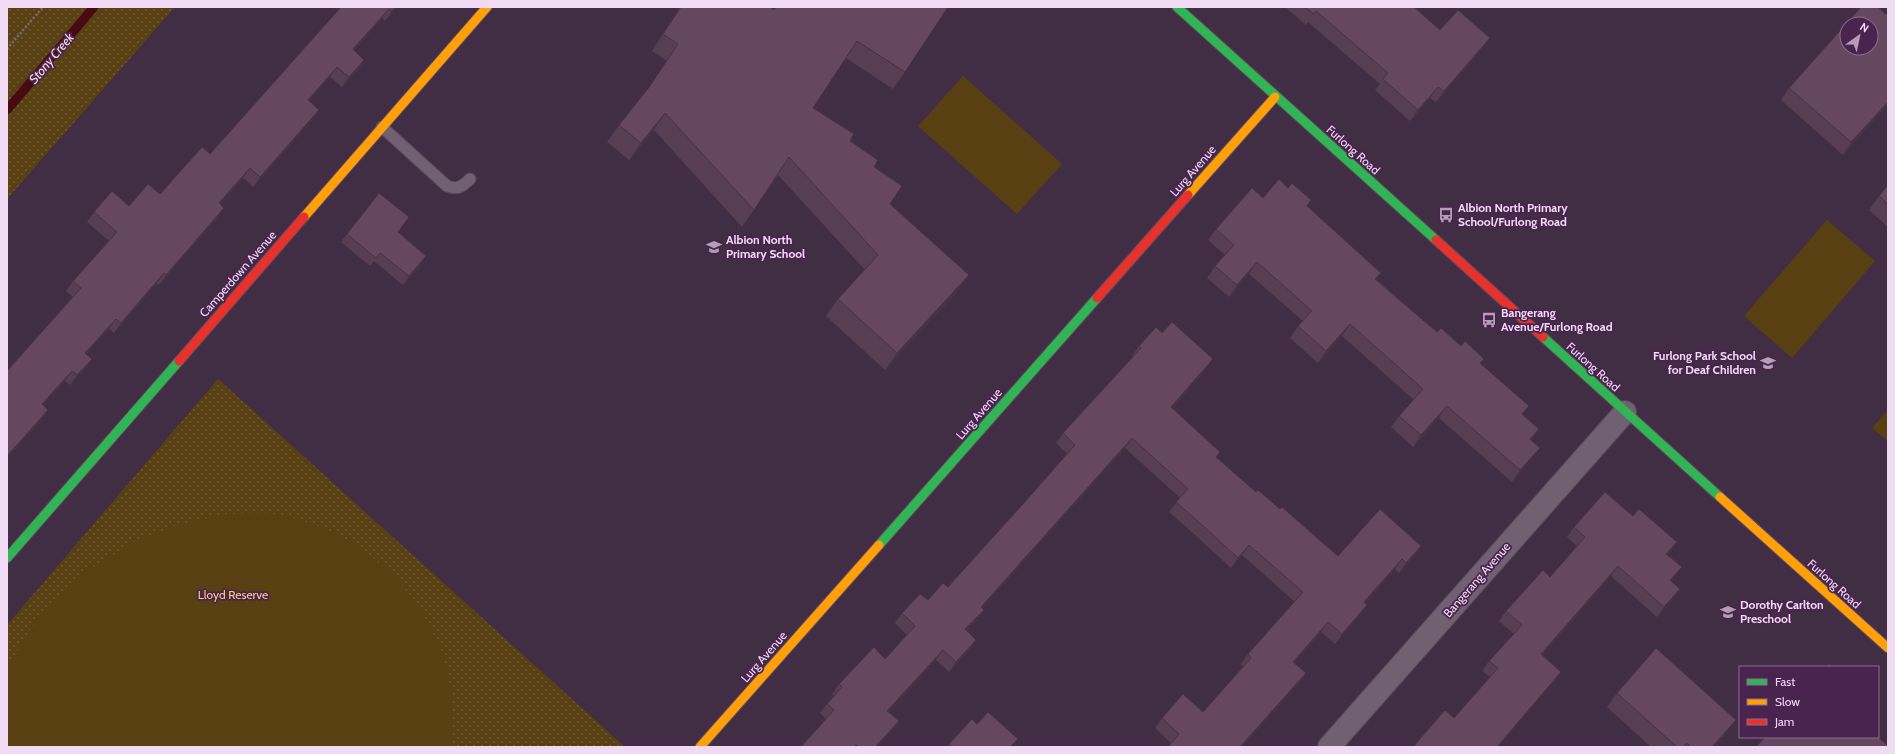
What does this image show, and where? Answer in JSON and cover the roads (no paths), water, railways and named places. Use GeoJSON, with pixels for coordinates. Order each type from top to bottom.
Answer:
{"type":"FeatureCollection","features":[{"type":"Feature","properties":{"kind":"street","name":"Camperdown Avenue"},"geometry":{"type":"LineString","coordinates":[[7,558],[487,7]]}},
{"type":"Feature","properties":{"kind":"street","name":"Furlong Road"},"geometry":{"type":"LineString","coordinates":[[1177,7],[1275,97],[1888,648]]}},
{"type":"Feature","properties":{"kind":"street","name":"Lurg Avenue"},"geometry":{"type":"LineString","coordinates":[[700,747],[1275,97]]}},
{"type":"Feature","properties":{"kind":"street","name":"Bangerang Avenue"},"geometry":{"type":"LineString","coordinates":[[1329,747],[1625,412]]}},
{"type":"Feature","properties":{"kind":"lane"},"geometry":{"type":"LineString","coordinates":[[382,127],[447,186],[457,188],[462,187],[470,179]]}},
{"type":"Feature","properties":{"kind":"waterway","name":"Stony Creek"},"geometry":{"type":"LineString","coordinates":[[7,110],[94,7]]}},
{"type":"Feature","properties":{"kind":"place","name":"Albion North Primary School/Furlong Road"},"geometry":{"type":"Point","coordinates":[1446,215]}},
{"type":"Feature","properties":{"kind":"place","name":"Albion North Primary School"},"geometry":{"type":"Point","coordinates":[714,247]}},
{"type":"Feature","properties":{"kind":"place","name":"Bangerang Avenue/Furlong Road"},"geometry":{"type":"Point","coordinates":[1489,320]}},
{"type":"Feature","properties":{"kind":"place","name":"Furlong Park School for Deaf Children"},"geometry":{"type":"Point","coordinates":[1768,363]}},
{"type":"Feature","properties":{"kind":"place","name":"Dorothy Carlton Preschool"},"geometry":{"type":"Point","coordinates":[1728,612]}},
{"type":"Feature","properties":{"kind":"park label","name":"Lloyd Reserve"},"geometry":{"type":"Point","coordinates":[233,595]}}]}
